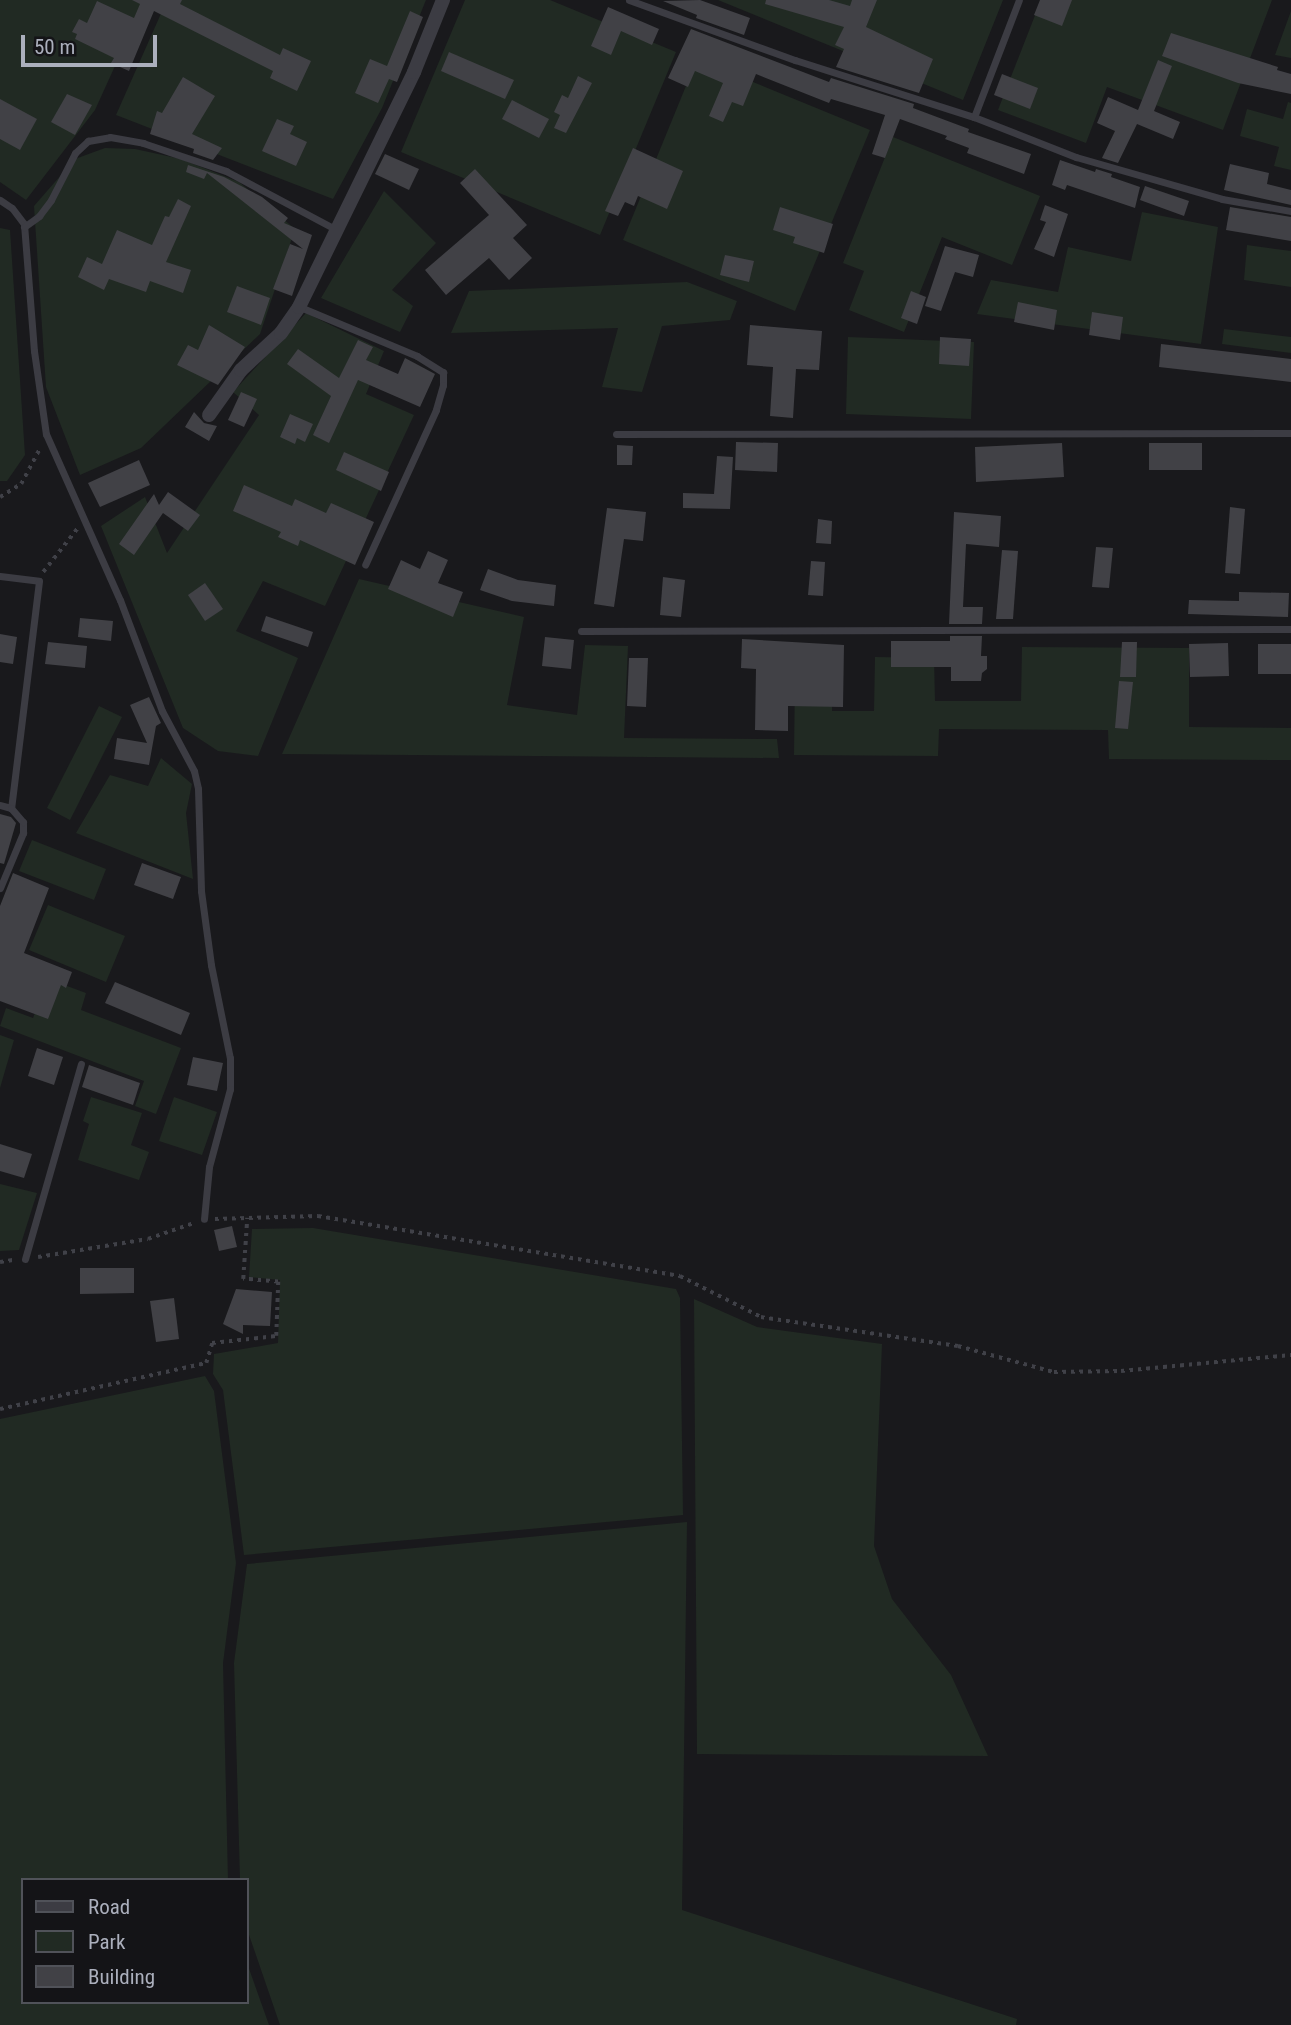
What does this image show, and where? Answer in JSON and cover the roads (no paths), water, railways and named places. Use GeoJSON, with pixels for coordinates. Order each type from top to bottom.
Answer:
{"type":"FeatureCollection","features":[{"type":"Feature","properties":{"kind":"street"},"geometry":{"type":"LineString","coordinates":[[209,415],[241,370],[281,333],[299,307],[414,72],[443,0]]}},
{"type":"Feature","properties":{"kind":"lane"},"geometry":{"type":"LineString","coordinates":[[629,0],[795,60],[974,117],[1076,157],[1222,199],[1291,211]]}},
{"type":"Feature","properties":{"kind":"lane"},"geometry":{"type":"LineString","coordinates":[[974,117],[1019,0]]}},
{"type":"Feature","properties":{"kind":"lane"},"geometry":{"type":"LineString","coordinates":[[24,227],[39,216],[51,200],[75,153],[88,141],[110,137],[142,143],[226,171],[335,229]]}},
{"type":"Feature","properties":{"kind":"lane"},"geometry":{"type":"LineString","coordinates":[[0,200],[20,216],[24,227],[34,351],[46,434],[120,600],[162,711],[194,771],[198,789],[201,891],[211,965],[229,1058],[230,1089],[209,1167],[204,1219]]}},
{"type":"Feature","properties":{"kind":"lane"},"geometry":{"type":"LineString","coordinates":[[299,307],[417,356],[443,372],[443,385],[436,410],[365,565]]}},
{"type":"Feature","properties":{"kind":"lane"},"geometry":{"type":"LineString","coordinates":[[616,434],[1291,433]]}},
{"type":"Feature","properties":{"kind":"lane"},"geometry":{"type":"LineString","coordinates":[[0,576],[39,581],[11,808]]}},
{"type":"Feature","properties":{"kind":"lane"},"geometry":{"type":"LineString","coordinates":[[580,631],[1291,629]]}},
{"type":"Feature","properties":{"kind":"lane"},"geometry":{"type":"LineString","coordinates":[[0,805],[11,808],[23,822],[23,833],[0,888]]}},
{"type":"Feature","properties":{"kind":"lane"},"geometry":{"type":"LineString","coordinates":[[25,1259],[81,1064]]}}]}
